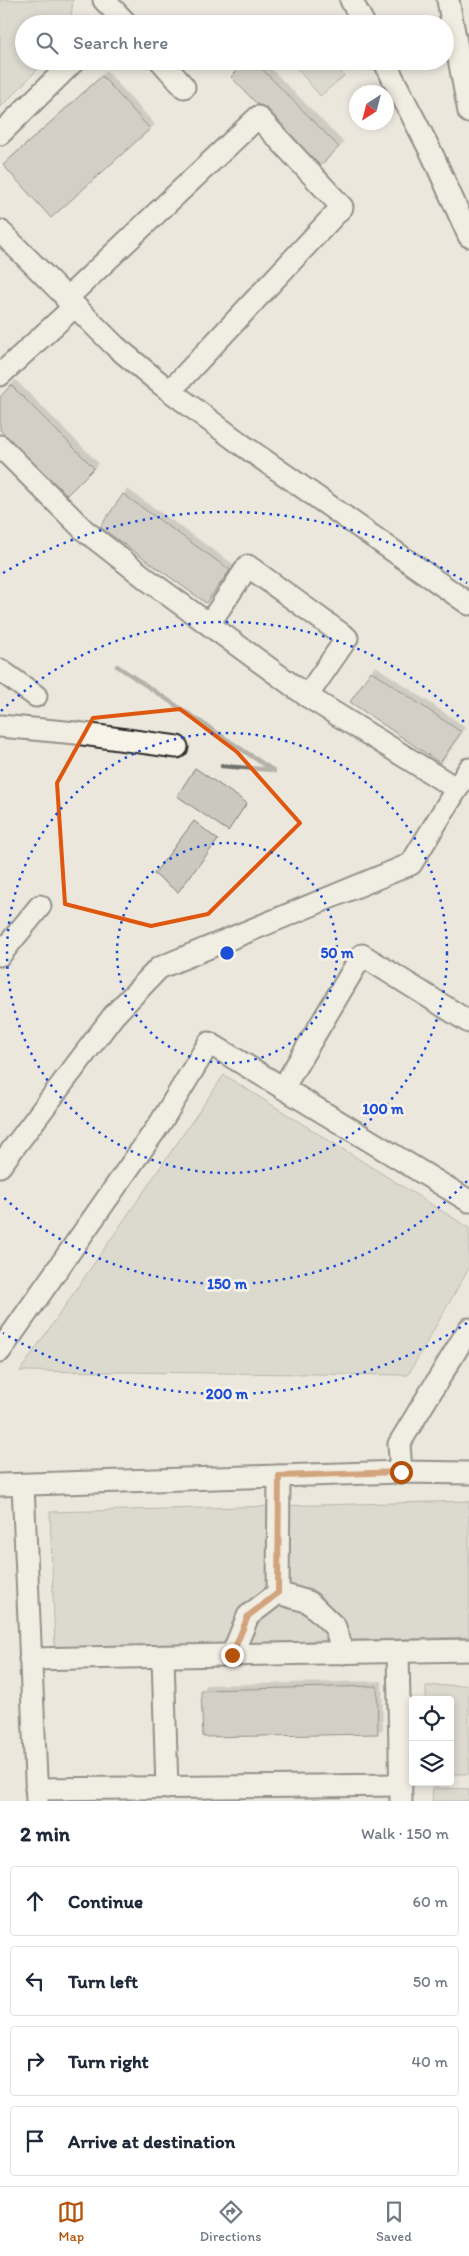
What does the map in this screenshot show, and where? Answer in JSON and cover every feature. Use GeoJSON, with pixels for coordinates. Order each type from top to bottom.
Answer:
{"type":"FeatureCollection","features":[{"type":"Feature","properties":{"kind":"street"},"geometry":{"type":"LineString","coordinates":[[104,0],[115,15]]}},
{"type":"Feature","properties":{"kind":"street"},"geometry":{"type":"LineString","coordinates":[[351,0],[359,15]]}},
{"type":"Feature","properties":{"kind":"street"},"geometry":{"type":"LineString","coordinates":[[448,0],[451,15]]}},
{"type":"Feature","properties":{"kind":"street"},"geometry":{"type":"LineString","coordinates":[[454,32],[469,112]]}},
{"type":"Feature","properties":{"kind":"street"},"geometry":{"type":"LineString","coordinates":[[0,134],[65,70]]}},
{"type":"Feature","properties":{"kind":"street"},"geometry":{"type":"LineString","coordinates":[[168,70],[184,87]]}},
{"type":"Feature","properties":{"kind":"street"},"geometry":{"type":"LineString","coordinates":[[389,70],[432,154],[469,236]]}},
{"type":"Feature","properties":{"kind":"street"},"geometry":{"type":"LineString","coordinates":[[0,375],[258,117],[342,207],[170,391]]}},
{"type":"Feature","properties":{"kind":"street"},"geometry":{"type":"LineString","coordinates":[[0,232],[114,346],[170,391],[241,444],[469,604]]}},
{"type":"Feature","properties":{"kind":"street"},"geometry":{"type":"LineString","coordinates":[[0,446],[84,530],[209,624],[307,696],[457,788]]}},
{"type":"Feature","properties":{"kind":"street"},"geometry":{"type":"LineString","coordinates":[[209,624],[248,566],[339,632],[347,638],[307,696]]}},
{"type":"Feature","properties":{"kind":"street"},"geometry":{"type":"LineString","coordinates":[[0,670],[36,696]]}},
{"type":"Feature","properties":{"kind":"street"},"geometry":{"type":"LineString","coordinates":[[0,726],[76,733],[178,747]]}},
{"type":"Feature","properties":{"kind":"street"},"geometry":{"type":"LineString","coordinates":[[0,1166],[114,1015],[159,968],[410,864],[469,769]]}},
{"type":"Feature","properties":{"kind":"street"},"geometry":{"type":"LineString","coordinates":[[0,955],[40,906]]}},
{"type":"Feature","properties":{"kind":"street"},"geometry":{"type":"LineString","coordinates":[[283,1088],[362,955],[469,1022]]}},
{"type":"Feature","properties":{"kind":"street"},"geometry":{"type":"LineString","coordinates":[[0,1351],[161,1122],[210,1043],[469,1200]]}},
{"type":"Feature","properties":{"kind":"street"},"geometry":{"type":"LineString","coordinates":[[401,1472],[399,1444],[469,1329]]}},
{"type":"Feature","properties":{"kind":"street"},"geometry":{"type":"LineString","coordinates":[[0,1485],[401,1472],[469,1473]]}},
{"type":"Feature","properties":{"kind":"street"},"geometry":{"type":"LineString","coordinates":[[278,1593],[279,1476]]}},
{"type":"Feature","properties":{"kind":"street"},"geometry":{"type":"LineString","coordinates":[[23,1485],[37,1795],[167,1788],[318,1794],[401,1793],[398,1652]]}},
{"type":"Feature","properties":{"kind":"street"},"geometry":{"type":"LineString","coordinates":[[278,1593],[309,1602],[335,1627],[343,1653]]}},
{"type":"Feature","properties":{"kind":"street"},"geometry":{"type":"LineString","coordinates":[[232,1655],[248,1616],[278,1593]]}},
{"type":"Feature","properties":{"kind":"street"},"geometry":{"type":"LineString","coordinates":[[30,1660],[469,1650]]}},
{"type":"Feature","properties":{"kind":"street"},"geometry":{"type":"LineString","coordinates":[[163,1657],[167,1788]]}},
{"type":"Feature","properties":{"kind":"highlighted area"},"geometry":{"type":"Polygon","coordinates":[[[180,709],[237,752],[300,823],[208,914],[151,926],[65,904],[57,783],[93,718],[180,709]]]}},
{"type":"Feature","properties":{"kind":"shaded area"},"geometry":{"type":"Polygon","coordinates":[[[0,0],[73,0],[71,15],[15,15],[15,70],[37,70],[0,108],[0,0]]]}},
{"type":"Feature","properties":{"kind":"shaded area"},"geometry":{"type":"Polygon","coordinates":[[[298,70],[339,70],[344,76],[320,96],[298,70]]]}},
{"type":"Feature","properties":{"kind":"shaded area"},"geometry":{"type":"Polygon","coordinates":[[[195,768],[247,803],[228,831],[177,796],[195,768]]]}},
{"type":"Feature","properties":{"kind":"shaded area"},"geometry":{"type":"Polygon","coordinates":[[[194,821],[218,840],[178,892],[154,874],[194,821]]]}},
{"type":"Feature","properties":{"kind":"shaded area"},"geometry":{"type":"Polygon","coordinates":[[[224,1075],[469,1228],[469,1268],[408,1375],[20,1371],[224,1075]]]}},
{"type":"Feature","properties":{"kind":"shaded area"},"geometry":{"type":"Polygon","coordinates":[[[469,1501],[469,1637],[55,1648],[50,1512],[469,1501]]]}},
{"type":"Feature","properties":{"kind":"shaded area"},"geometry":{"type":"Polygon","coordinates":[[[469,1685],[469,1774],[454,1774],[454,1696],[426,1696],[426,1686],[469,1685]]]}},
{"type":"Feature","properties":{"kind":"shaded area"},"geometry":{"type":"Polygon","coordinates":[[[433,1788],[469,1789],[469,1801],[432,1801],[433,1788]]]}},
{"type":"Feature","properties":{"kind":"building"},"geometry":{"type":"Polygon","coordinates":[[[238,70],[263,70],[339,147],[320,166],[267,108],[258,105],[231,77],[238,70]]]}},
{"type":"Feature","properties":{"kind":"building"},"geometry":{"type":"Polygon","coordinates":[[[102,76],[150,129],[51,218],[3,165],[102,76]]]}},
{"type":"Feature","properties":{"kind":"building"},"geometry":{"type":"Polygon","coordinates":[[[11,385],[94,468],[67,495],[0,430],[0,397],[11,385]]]}},
{"type":"Feature","properties":{"kind":"building"},"geometry":{"type":"Polygon","coordinates":[[[123,494],[230,570],[206,603],[100,527],[123,494]]]}},
{"type":"Feature","properties":{"kind":"building"},"geometry":{"type":"Polygon","coordinates":[[[371,671],[461,732],[440,763],[350,702],[371,671]]]}},
{"type":"Feature","properties":{"kind":"building"},"geometry":{"type":"Polygon","coordinates":[[[377,1686],[378,1734],[203,1737],[201,1690],[377,1686]]]}},
{"type":"Feature","properties":{"kind":"waterway"},"geometry":{"type":"LineString","coordinates":[[117,666],[274,771]]}},
{"type":"Feature","properties":{"kind":"waterway"},"geometry":{"type":"LineString","coordinates":[[222,766],[273,770]]}},
{"type":"Feature","properties":{"kind":"route"},"geometry":{"type":"LineString","coordinates":[[232,1655],[248,1616],[278,1593],[279,1476],[401,1472]]}}]}
